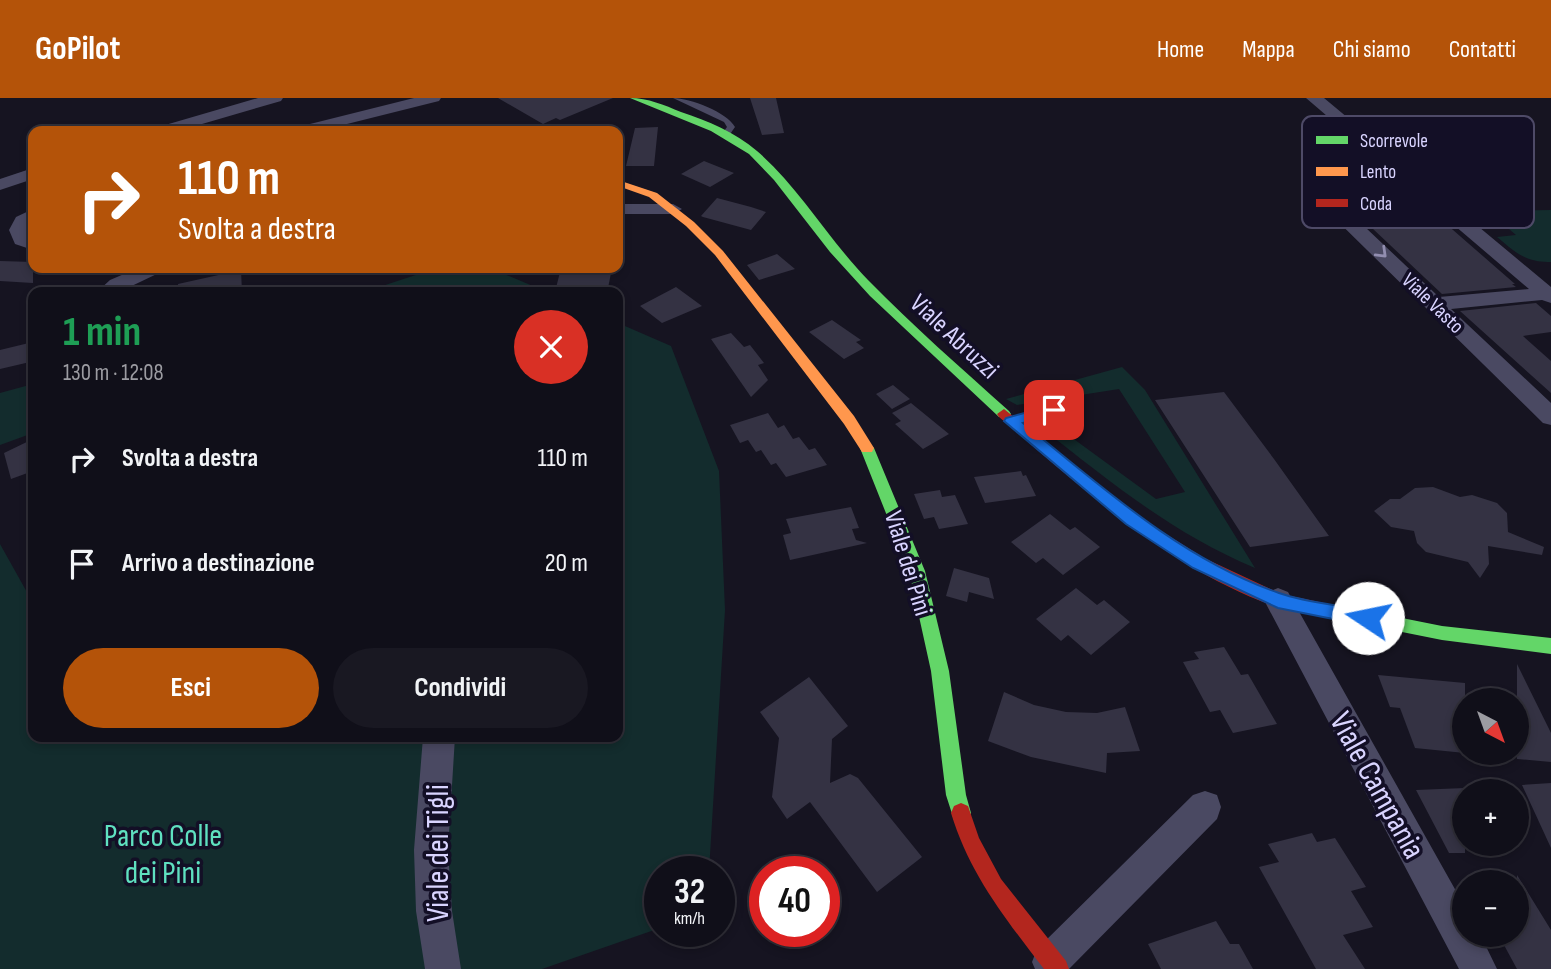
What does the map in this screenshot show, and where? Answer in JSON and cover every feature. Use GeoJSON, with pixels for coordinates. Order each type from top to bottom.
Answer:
{"type":"FeatureCollection","features":[{"type":"Feature","properties":{"kind":"street"},"geometry":{"type":"LineString","coordinates":[[178,126],[275,98]]}},
{"type":"Feature","properties":{"kind":"street"},"geometry":{"type":"LineString","coordinates":[[320,126],[433,98]]}},
{"type":"Feature","properties":{"kind":"street","name":"Viale Abruzzi"},"geometry":{"type":"LineString","coordinates":[[635,98],[739,142],[762,162],[834,250],[877,297],[1011,421],[1132,520],[1198,563],[1278,600],[1443,633],[1551,646]]}},
{"type":"Feature","properties":{"kind":"street"},"geometry":{"type":"LineString","coordinates":[[1314,98],[1335,116]]}},
{"type":"Feature","properties":{"kind":"street"},"geometry":{"type":"LineString","coordinates":[[0,185],[28,175]]}},
{"type":"Feature","properties":{"kind":"street","name":"Viale dei Pini"},"geometry":{"type":"LineString","coordinates":[[623,185],[653,195],[673,209],[719,253],[849,419],[871,455],[917,571],[940,671],[956,795],[970,842],[995,886],[1054,965],[1205,807]]}},
{"type":"Feature","properties":{"kind":"street"},"geometry":{"type":"LineString","coordinates":[[623,209],[673,209]]}},
{"type":"Feature","properties":{"kind":"street"},"geometry":{"type":"LineString","coordinates":[[28,218],[18,230],[22,240],[28,242]]}},
{"type":"Feature","properties":{"kind":"street","name":"Viale Vasto"},"geometry":{"type":"LineString","coordinates":[[1355,228],[1551,417]]}},
{"type":"Feature","properties":{"kind":"street"},"geometry":{"type":"LineString","coordinates":[[1469,228],[1549,295]]}},
{"type":"Feature","properties":{"kind":"street"},"geometry":{"type":"LineString","coordinates":[[1524,274],[1551,272]]}},
{"type":"Feature","properties":{"kind":"street"},"geometry":{"type":"LineString","coordinates":[[113,287],[142,273]]}},
{"type":"Feature","properties":{"kind":"street"},"geometry":{"type":"LineString","coordinates":[[1434,304],[1549,295]]}},
{"type":"Feature","properties":{"kind":"street","name":"Viale Campania"},"geometry":{"type":"LineString","coordinates":[[1278,600],[1479,969]]}},
{"type":"Feature","properties":{"kind":"street","name":"Viale dei Tigli"},"geometry":{"type":"LineString","coordinates":[[439,742],[431,850],[433,911],[443,969]]}},
{"type":"Feature","properties":{"kind":"lane"},"geometry":{"type":"LineString","coordinates":[[677,98],[727,120],[731,127],[725,135]]}},
{"type":"Feature","properties":{"kind":"lane"},"geometry":{"type":"LineString","coordinates":[[1011,421],[1054,410]]}},
{"type":"Feature","properties":{"kind":"green space"},"geometry":{"type":"Polygon","coordinates":[[[1534,210],[1551,210],[1551,262],[1535,261],[1521,256],[1497,237],[1516,235],[1508,228],[1534,228],[1534,210]]]}},
{"type":"Feature","properties":{"kind":"green space"},"geometry":{"type":"Polygon","coordinates":[[[422,273],[502,273],[535,287],[379,287],[422,273]]]}},
{"type":"Feature","properties":{"kind":"green space"},"geometry":{"type":"Polygon","coordinates":[[[623,325],[671,346],[719,471],[725,610],[710,856],[644,856],[644,934],[542,969],[457,969],[443,847],[450,742],[623,742],[623,325]]]}},
{"type":"Feature","properties":{"kind":"green space"},"geometry":{"type":"Polygon","coordinates":[[[1122,367],[1145,390],[1255,568],[1224,554],[1168,522],[1039,426],[1063,420],[1074,430],[1071,437],[1156,499],[1185,492],[1119,389],[1017,405],[1006,399],[1122,367]]]}},
{"type":"Feature","properties":{"kind":"green space"},"geometry":{"type":"Polygon","coordinates":[[[28,385],[28,435],[0,445],[0,393],[28,385]]]}},
{"type":"Feature","properties":{"kind":"green space","name":"Parco Colle dei Pini"},"geometry":{"type":"Polygon","coordinates":[[[0,544],[28,594],[28,742],[426,742],[416,853],[426,969],[0,969],[0,544]]]}},
{"type":"Feature","properties":{"kind":"building"},"geometry":{"type":"Polygon","coordinates":[[[498,98],[613,98],[560,120],[556,118],[543,124],[498,98]]]}},
{"type":"Feature","properties":{"kind":"building"},"geometry":{"type":"Polygon","coordinates":[[[750,98],[776,98],[784,133],[762,135],[750,98]]]}},
{"type":"Feature","properties":{"kind":"building"},"geometry":{"type":"Polygon","coordinates":[[[658,127],[654,166],[626,166],[635,128],[658,127]]]}},
{"type":"Feature","properties":{"kind":"building"},"geometry":{"type":"Polygon","coordinates":[[[704,161],[734,173],[710,187],[681,174],[704,161]]]}},
{"type":"Feature","properties":{"kind":"building"},"geometry":{"type":"Polygon","coordinates":[[[717,198],[766,212],[751,230],[701,216],[717,198]]]}},
{"type":"Feature","properties":{"kind":"building"},"geometry":{"type":"Polygon","coordinates":[[[1372,228],[1451,228],[1516,287],[1442,294],[1372,228]]]}},
{"type":"Feature","properties":{"kind":"building"},"geometry":{"type":"Polygon","coordinates":[[[777,254],[795,269],[759,280],[747,265],[777,254]]]}},
{"type":"Feature","properties":{"kind":"building"},"geometry":{"type":"Polygon","coordinates":[[[0,261],[28,262],[28,273],[33,273],[33,283],[0,281],[0,261]]]}},
{"type":"Feature","properties":{"kind":"building"},"geometry":{"type":"Polygon","coordinates":[[[228,273],[241,273],[242,287],[178,287],[178,284],[228,273]]]}},
{"type":"Feature","properties":{"kind":"building"},"geometry":{"type":"Polygon","coordinates":[[[560,273],[611,273],[608,287],[556,287],[560,273]]]}},
{"type":"Feature","properties":{"kind":"building"},"geometry":{"type":"Polygon","coordinates":[[[676,287],[702,306],[662,323],[640,306],[676,287]]]}},
{"type":"Feature","properties":{"kind":"building"},"geometry":{"type":"Polygon","coordinates":[[[1536,303],[1551,316],[1551,332],[1523,336],[1551,361],[1551,393],[1460,311],[1536,303]]]}},
{"type":"Feature","properties":{"kind":"building"},"geometry":{"type":"Polygon","coordinates":[[[832,320],[861,340],[856,342],[864,348],[844,359],[809,332],[832,320]]]}},
{"type":"Feature","properties":{"kind":"building"},"geometry":{"type":"Polygon","coordinates":[[[731,333],[744,347],[750,345],[764,363],[758,365],[768,380],[751,397],[711,339],[731,333]]]}},
{"type":"Feature","properties":{"kind":"building"},"geometry":{"type":"Polygon","coordinates":[[[28,343],[28,362],[0,369],[0,350],[28,343]]]}},
{"type":"Feature","properties":{"kind":"building"},"geometry":{"type":"Polygon","coordinates":[[[893,385],[910,399],[892,409],[876,394],[893,385]]]}},
{"type":"Feature","properties":{"kind":"building"},"geometry":{"type":"Polygon","coordinates":[[[1224,392],[1329,536],[1250,547],[1155,400],[1224,392]]]}},
{"type":"Feature","properties":{"kind":"building"},"geometry":{"type":"Polygon","coordinates":[[[911,403],[949,434],[923,449],[895,424],[901,421],[892,413],[911,403]]]}},
{"type":"Feature","properties":{"kind":"building"},"geometry":{"type":"Polygon","coordinates":[[[768,413],[778,428],[784,425],[793,439],[799,437],[809,450],[815,448],[827,465],[786,477],[776,463],[771,465],[761,450],[756,452],[748,440],[740,443],[730,425],[768,413]]]}},
{"type":"Feature","properties":{"kind":"building"},"geometry":{"type":"Polygon","coordinates":[[[28,441],[28,473],[11,479],[4,453],[28,441]]]}},
{"type":"Feature","properties":{"kind":"building"},"geometry":{"type":"Polygon","coordinates":[[[1021,471],[1023,476],[1026,475],[1036,496],[985,503],[974,477],[1021,471]]]}},
{"type":"Feature","properties":{"kind":"building"},"geometry":{"type":"Polygon","coordinates":[[[1433,487],[1460,497],[1472,495],[1497,503],[1507,513],[1508,532],[1544,547],[1542,555],[1488,546],[1489,564],[1480,578],[1468,562],[1426,552],[1417,543],[1414,531],[1391,527],[1374,511],[1390,499],[1400,499],[1415,488],[1433,487]]]}},
{"type":"Feature","properties":{"kind":"building"},"geometry":{"type":"Polygon","coordinates":[[[940,490],[942,497],[955,495],[968,524],[939,529],[934,517],[924,519],[914,494],[940,490]]]}},
{"type":"Feature","properties":{"kind":"building"},"geometry":{"type":"Polygon","coordinates":[[[851,507],[859,528],[852,529],[856,540],[867,543],[790,560],[783,535],[791,533],[786,519],[851,507]]]}},
{"type":"Feature","properties":{"kind":"building"},"geometry":{"type":"Polygon","coordinates":[[[1050,514],[1070,530],[1075,527],[1100,547],[1063,575],[1043,558],[1036,563],[1011,542],[1050,514]]]}},
{"type":"Feature","properties":{"kind":"building"},"geometry":{"type":"Polygon","coordinates":[[[954,568],[989,578],[994,599],[969,592],[967,602],[946,596],[954,568]]]}},
{"type":"Feature","properties":{"kind":"building"},"geometry":{"type":"Polygon","coordinates":[[[1076,588],[1097,605],[1104,600],[1130,622],[1091,655],[1068,635],[1061,641],[1036,619],[1076,588]]]}},
{"type":"Feature","properties":{"kind":"building"},"geometry":{"type":"Polygon","coordinates":[[[1224,647],[1241,675],[1248,674],[1277,724],[1233,733],[1220,710],[1210,712],[1183,662],[1199,659],[1194,652],[1224,647]]]}},
{"type":"Feature","properties":{"kind":"building"},"geometry":{"type":"Polygon","coordinates":[[[1517,664],[1529,688],[1517,688],[1517,664]]]}},
{"type":"Feature","properties":{"kind":"building"},"geometry":{"type":"Polygon","coordinates":[[[1378,675],[1465,683],[1465,688],[1452,688],[1452,752],[1415,748],[1400,708],[1390,707],[1378,675]]]}},
{"type":"Feature","properties":{"kind":"building"},"geometry":{"type":"Polygon","coordinates":[[[809,677],[848,726],[832,739],[830,783],[850,774],[858,778],[922,857],[877,892],[810,802],[787,819],[772,797],[779,738],[760,712],[809,677]]]}},
{"type":"Feature","properties":{"kind":"building"},"geometry":{"type":"Polygon","coordinates":[[[1530,690],[1551,733],[1551,762],[1530,760],[1530,690]]]}},
{"type":"Feature","properties":{"kind":"building"},"geometry":{"type":"Polygon","coordinates":[[[1004,692],[1034,705],[1066,712],[1097,713],[1125,707],[1140,751],[1107,753],[1106,773],[1031,757],[988,741],[1004,692]]]}},
{"type":"Feature","properties":{"kind":"building"},"geometry":{"type":"Polygon","coordinates":[[[1551,783],[1551,848],[1529,800],[1529,785],[1551,783]]]}},
{"type":"Feature","properties":{"kind":"building"},"geometry":{"type":"Polygon","coordinates":[[[1452,789],[1452,853],[1449,853],[1416,790],[1452,789]]]}},
{"type":"Feature","properties":{"kind":"building"},"geometry":{"type":"Polygon","coordinates":[[[1312,833],[1317,842],[1335,838],[1366,887],[1351,891],[1373,927],[1343,935],[1365,969],[1316,969],[1259,867],[1279,862],[1268,844],[1312,833]]]}},
{"type":"Feature","properties":{"kind":"building"},"geometry":{"type":"Polygon","coordinates":[[[1529,894],[1551,930],[1551,969],[1517,969],[1505,947],[1529,947],[1529,894]]]}},
{"type":"Feature","properties":{"kind":"building"},"geometry":{"type":"Polygon","coordinates":[[[1216,921],[1230,944],[1239,944],[1253,969],[1161,969],[1148,944],[1216,921]]]}},
{"type":"Feature","properties":{"kind":"traffic: fast"},"geometry":{"type":"LineString","coordinates":[[635,98],[688,117],[739,142],[753,152],[778,178],[834,250],[874,293],[1004,414]]}},
{"type":"Feature","properties":{"kind":"traffic: fast"},"geometry":{"type":"LineString","coordinates":[[867,448],[917,571],[940,671],[956,795],[961,813]]}},
{"type":"Feature","properties":{"kind":"traffic: fast"},"geometry":{"type":"LineString","coordinates":[[1337,612],[1442,633],[1551,646]]}},
{"type":"Feature","properties":{"kind":"traffic: slow"},"geometry":{"type":"LineString","coordinates":[[623,185],[653,195],[690,224],[719,253],[849,420],[867,448]]}},
{"type":"Feature","properties":{"kind":"traffic: jam"},"geometry":{"type":"LineString","coordinates":[[1004,414],[1132,520],[1198,563],[1278,600],[1337,612]]}},
{"type":"Feature","properties":{"kind":"traffic: jam"},"geometry":{"type":"LineString","coordinates":[[961,813],[970,842],[994,886],[1058,969]]}},
{"type":"Feature","properties":{"kind":"route"},"geometry":{"type":"LineString","coordinates":[[1054,410],[1011,421],[1132,520],[1198,563],[1278,600],[1368,618]]}}]}
